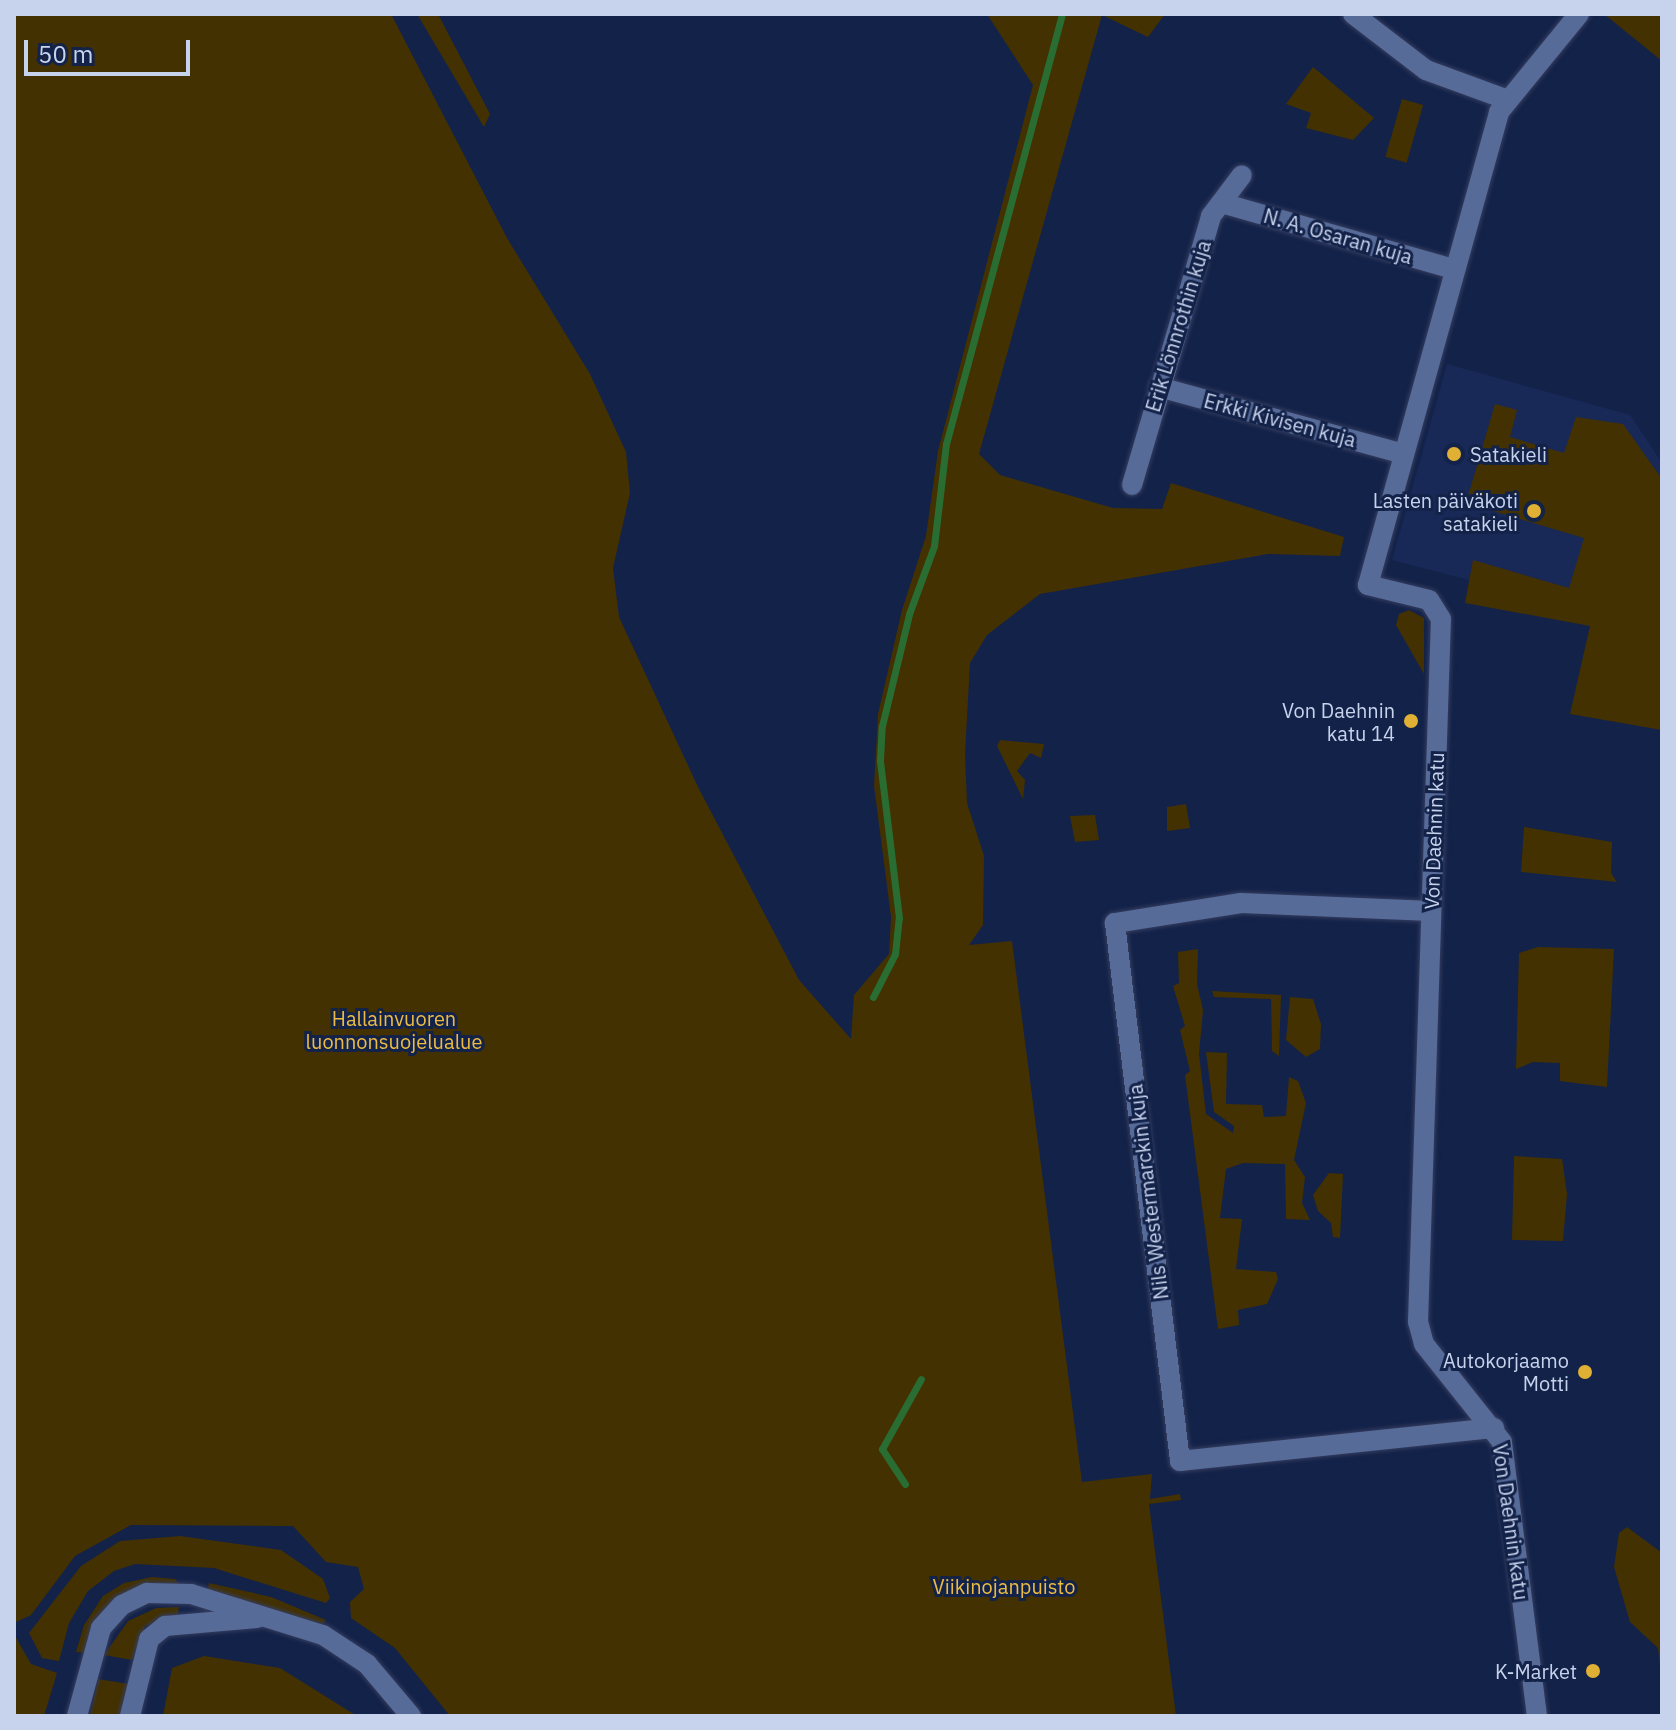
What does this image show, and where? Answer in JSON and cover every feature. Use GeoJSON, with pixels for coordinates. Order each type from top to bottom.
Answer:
{"type":"FeatureCollection","features":[{"type":"Feature","properties":{"kind":"street","name":"Von Daehnin katu"},"geometry":{"type":"LineString","coordinates":[[1537,1716],[1502,1442],[1494,1428],[1433,1356],[1418,1322],[1441,619],[1429,600],[1368,585],[1401,453],[1499,112],[1579,14]]}},
{"type":"Feature","properties":{"kind":"street"},"geometry":{"type":"LineString","coordinates":[[1345,18],[1426,70],[1508,100]]}},
{"type":"Feature","properties":{"kind":"street","name":"Erik Lönnrothin kuja"},"geometry":{"type":"LineString","coordinates":[[1132,485],[1211,216],[1242,175]]}},
{"type":"Feature","properties":{"kind":"street","name":"N. A. Osaran kuja"},"geometry":{"type":"LineString","coordinates":[[1222,203],[1454,269]]}},
{"type":"Feature","properties":{"kind":"street","name":"Erkki Kivisen kuja"},"geometry":{"type":"LineString","coordinates":[[1159,387],[1401,453]]}},
{"type":"Feature","properties":{"kind":"street","name":"Nils Westermarckin kuja"},"geometry":{"type":"LineString","coordinates":[[1431,911],[1241,903],[1115,923],[1180,1461],[1494,1428]]}},
{"type":"Feature","properties":{"kind":"street"},"geometry":{"type":"LineString","coordinates":[[77,1716],[101,1628],[122,1605],[147,1593],[191,1594],[277,1618],[323,1635],[367,1664],[411,1716]]}},
{"type":"Feature","properties":{"kind":"street"},"geometry":{"type":"LineString","coordinates":[[130,1716],[149,1639],[165,1626],[187,1621],[277,1618]]}},
{"type":"Feature","properties":{"kind":"shaded area","name":"Lasten päiväkoti satakieli"},"geometry":{"type":"Polygon","coordinates":[[[1447,364],[1630,415],[1662,463],[1662,593],[1572,581],[1569,588],[1474,561],[1469,580],[1392,560],[1447,364]]]}},
{"type":"Feature","properties":{"kind":"green space","name":"Hallainvuoren luonnonsuojelualue"},"geometry":{"type":"Polygon","coordinates":[[[14,14],[391,14],[507,238],[590,374],[626,452],[630,493],[613,568],[619,617],[698,787],[799,980],[851,1039],[854,995],[889,954],[891,917],[874,786],[878,714],[902,610],[926,536],[938,451],[1033,85],[987,14],[1165,14],[1148,37],[1102,15],[979,454],[1000,475],[1113,508],[1162,509],[1171,483],[1344,537],[1340,556],[1268,554],[1040,594],[987,635],[970,663],[965,754],[967,803],[984,856],[983,925],[969,945],[1012,941],[1082,1482],[1152,1474],[1150,1499],[1180,1494],[1181,1500],[1149,1504],[1176,1716],[450,1716],[395,1648],[351,1618],[350,1602],[364,1589],[358,1567],[326,1562],[293,1526],[131,1525],[75,1556],[31,1615],[14,1623],[14,14]]]}},
{"type":"Feature","properties":{"kind":"green space"},"geometry":{"type":"Polygon","coordinates":[[[417,14],[438,14],[490,114],[484,127],[417,14]]]}},
{"type":"Feature","properties":{"kind":"green space"},"geometry":{"type":"Polygon","coordinates":[[[1604,14],[1662,14],[1662,61],[1604,14]]]}},
{"type":"Feature","properties":{"kind":"green space"},"geometry":{"type":"Polygon","coordinates":[[[1313,67],[1374,118],[1353,140],[1306,128],[1311,113],[1286,104],[1313,67]]]}},
{"type":"Feature","properties":{"kind":"green space"},"geometry":{"type":"Polygon","coordinates":[[[1402,99],[1423,105],[1407,163],[1385,157],[1402,99]]]}},
{"type":"Feature","properties":{"kind":"green space"},"geometry":{"type":"Polygon","coordinates":[[[1495,404],[1517,410],[1510,437],[1564,453],[1576,417],[1623,424],[1662,479],[1662,730],[1570,714],[1590,626],[1465,603],[1473,560],[1569,588],[1584,538],[1466,503],[1495,404]]]}},
{"type":"Feature","properties":{"kind":"green space"},"geometry":{"type":"Polygon","coordinates":[[[1409,610],[1424,618],[1424,674],[1396,625],[1399,614],[1409,610]]]}},
{"type":"Feature","properties":{"kind":"green space"},"geometry":{"type":"Polygon","coordinates":[[[1000,740],[1044,744],[1041,758],[1030,753],[1017,771],[1025,780],[1023,799],[997,746],[1000,740]]]}},
{"type":"Feature","properties":{"kind":"green space"},"geometry":{"type":"Polygon","coordinates":[[[1186,804],[1190,828],[1167,831],[1167,807],[1186,804]]]}},
{"type":"Feature","properties":{"kind":"green space"},"geometry":{"type":"Polygon","coordinates":[[[1095,815],[1099,840],[1075,842],[1070,816],[1095,815]]]}},
{"type":"Feature","properties":{"kind":"green space"},"geometry":{"type":"Polygon","coordinates":[[[1524,827],[1612,842],[1611,873],[1617,882],[1521,872],[1524,827]]]}},
{"type":"Feature","properties":{"kind":"green space"},"geometry":{"type":"Polygon","coordinates":[[[1538,947],[1614,949],[1607,1087],[1560,1081],[1560,1063],[1533,1062],[1516,1069],[1519,953],[1538,947]]]}},
{"type":"Feature","properties":{"kind":"green space"},"geometry":{"type":"Polygon","coordinates":[[[1198,949],[1197,984],[1203,1010],[1199,1054],[1206,1114],[1233,1133],[1234,1126],[1214,1112],[1206,1052],[1227,1053],[1226,1104],[1262,1105],[1264,1117],[1286,1116],[1289,1077],[1298,1081],[1306,1103],[1294,1160],[1305,1177],[1302,1203],[1310,1220],[1286,1219],[1285,1164],[1243,1163],[1226,1169],[1220,1218],[1242,1219],[1236,1269],[1276,1272],[1278,1279],[1267,1304],[1238,1310],[1239,1325],[1218,1329],[1185,1075],[1190,1071],[1180,1030],[1185,1026],[1173,986],[1179,983],[1178,952],[1198,949]]]}},
{"type":"Feature","properties":{"kind":"green space"},"geometry":{"type":"Polygon","coordinates":[[[1212,991],[1281,995],[1279,1056],[1272,1051],[1271,999],[1214,997],[1212,991]]]}},
{"type":"Feature","properties":{"kind":"green space"},"geometry":{"type":"Polygon","coordinates":[[[1290,997],[1313,999],[1321,1024],[1320,1049],[1306,1057],[1286,1040],[1290,997]]]}},
{"type":"Feature","properties":{"kind":"green space"},"geometry":{"type":"Polygon","coordinates":[[[1514,1156],[1562,1159],[1567,1194],[1563,1241],[1512,1240],[1514,1156]]]}},
{"type":"Feature","properties":{"kind":"green space"},"geometry":{"type":"Polygon","coordinates":[[[1329,1173],[1343,1174],[1340,1238],[1333,1237],[1331,1223],[1318,1211],[1313,1195],[1329,1173]]]}},
{"type":"Feature","properties":{"kind":"green space"},"geometry":{"type":"Polygon","coordinates":[[[1627,1527],[1662,1553],[1662,1682],[1658,1648],[1630,1622],[1614,1567],[1619,1533],[1627,1527]]]}},
{"type":"Feature","properties":{"kind":"green space"},"geometry":{"type":"Polygon","coordinates":[[[180,1536],[281,1550],[323,1579],[330,1598],[326,1603],[214,1568],[135,1564],[114,1571],[88,1591],[69,1623],[59,1661],[42,1658],[29,1633],[81,1566],[120,1541],[180,1536]]]}},
{"type":"Feature","properties":{"kind":"green space"},"geometry":{"type":"Polygon","coordinates":[[[152,1577],[175,1579],[182,1588],[138,1588],[118,1596],[98,1616],[85,1653],[76,1652],[84,1625],[103,1596],[124,1583],[152,1577]]]}},
{"type":"Feature","properties":{"kind":"green space"},"geometry":{"type":"Polygon","coordinates":[[[209,1583],[271,1597],[326,1620],[323,1624],[207,1592],[209,1583]]]}},
{"type":"Feature","properties":{"kind":"green space"},"geometry":{"type":"Polygon","coordinates":[[[179,1607],[178,1614],[145,1626],[132,1660],[104,1655],[128,1621],[156,1608],[179,1607]]]}},
{"type":"Feature","properties":{"kind":"green space"},"geometry":{"type":"Polygon","coordinates":[[[14,1634],[31,1664],[57,1673],[44,1716],[14,1716],[14,1634]]]}},
{"type":"Feature","properties":{"kind":"green space"},"geometry":{"type":"Polygon","coordinates":[[[204,1656],[280,1668],[357,1716],[163,1716],[172,1668],[204,1656]]]}},
{"type":"Feature","properties":{"kind":"green space"},"geometry":{"type":"Polygon","coordinates":[[[98,1679],[129,1684],[121,1716],[90,1716],[98,1679]]]}},
{"type":"Feature","properties":{"kind":"waterway"},"geometry":{"type":"LineString","coordinates":[[873,997],[895,954],[899,918],[880,760],[882,726],[909,614],[934,546],[946,444],[1062,14]]}},
{"type":"Feature","properties":{"kind":"waterway"},"geometry":{"type":"LineString","coordinates":[[905,1484],[882,1449],[921,1379]]}},
{"type":"Feature","properties":{"kind":"place","name":"Satakieli"},"geometry":{"type":"Point","coordinates":[1454,454]}},
{"type":"Feature","properties":{"kind":"place","name":"Lasten päiväkoti satakieli"},"geometry":{"type":"Point","coordinates":[1534,511]}},
{"type":"Feature","properties":{"kind":"place","name":"Von Daehnin katu 14"},"geometry":{"type":"Point","coordinates":[1411,721]}},
{"type":"Feature","properties":{"kind":"place","name":"Autokorjaamo Motti"},"geometry":{"type":"Point","coordinates":[1585,1372]}},
{"type":"Feature","properties":{"kind":"place","name":"K-Market"},"geometry":{"type":"Point","coordinates":[1593,1671]}},
{"type":"Feature","properties":{"kind":"park label","name":"Viikinojanpuisto"},"geometry":{"type":"Point","coordinates":[1004,1586]}}]}
